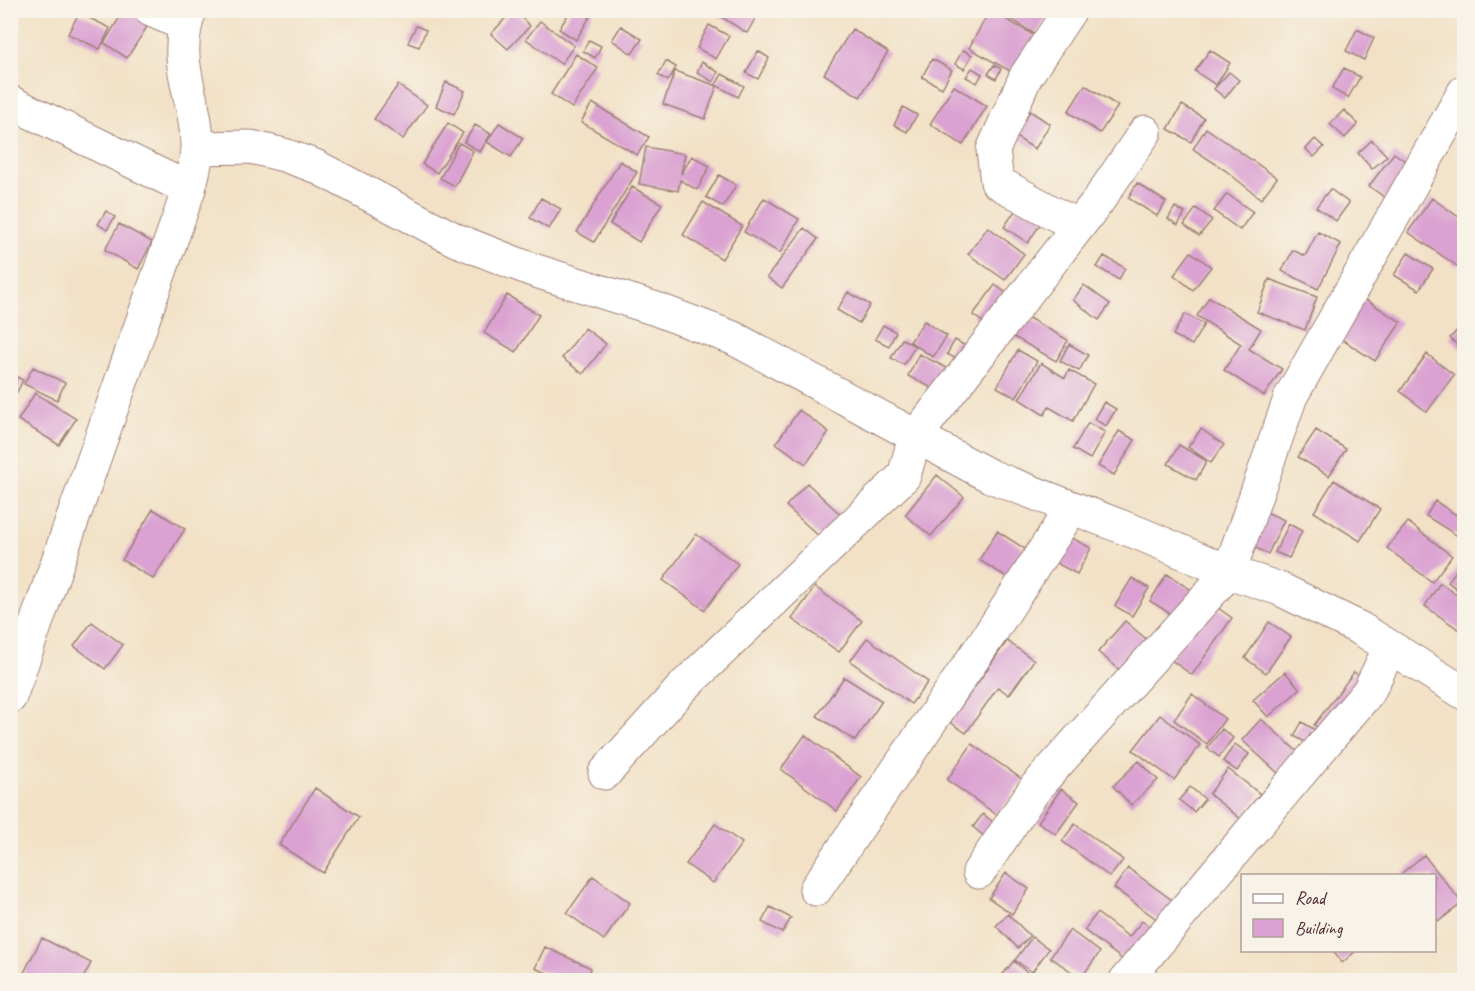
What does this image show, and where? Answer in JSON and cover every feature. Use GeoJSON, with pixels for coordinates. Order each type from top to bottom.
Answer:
{"type":"FeatureCollection","features":[{"type":"Feature","properties":{"kind":"street"},"geometry":{"type":"LineString","coordinates":[[10,697],[189,189],[197,148],[181,57],[187,18],[151,10]]}},
{"type":"Feature","properties":{"kind":"street"},"geometry":{"type":"LineString","coordinates":[[1070,10],[1026,76],[993,150],[997,182],[1077,226]]}},
{"type":"Feature","properties":{"kind":"street"},"geometry":{"type":"LineString","coordinates":[[979,872],[1036,787],[1228,572],[1291,396],[1464,92]]}},
{"type":"Feature","properties":{"kind":"street"},"geometry":{"type":"LineString","coordinates":[[10,102],[189,189]]}},
{"type":"Feature","properties":{"kind":"street"},"geometry":{"type":"LineString","coordinates":[[605,773],[684,686],[904,476],[915,437],[1098,201],[1144,132]]}},
{"type":"Feature","properties":{"kind":"street"},"geometry":{"type":"LineString","coordinates":[[197,148],[250,147],[315,166],[456,240],[530,269],[656,309],[733,338],[990,476],[1143,535],[1228,572],[1280,589],[1361,629],[1464,693]]}},
{"type":"Feature","properties":{"kind":"street"},"geometry":{"type":"LineString","coordinates":[[816,889],[990,634],[1071,509]]}},
{"type":"Feature","properties":{"kind":"street"},"geometry":{"type":"LineString","coordinates":[[1126,981],[1368,692],[1390,647]]}},
{"type":"Feature","properties":{"kind":"building"},"geometry":{"type":"Polygon","coordinates":[[[124,10],[146,10],[154,16],[127,58],[104,43],[124,10]]]}},
{"type":"Feature","properties":{"kind":"building"},"geometry":{"type":"Polygon","coordinates":[[[513,10],[530,26],[508,49],[491,34],[513,10]]]}},
{"type":"Feature","properties":{"kind":"building"},"geometry":{"type":"Polygon","coordinates":[[[571,10],[594,10],[576,40],[559,29],[571,10]]]}},
{"type":"Feature","properties":{"kind":"building"},"geometry":{"type":"Polygon","coordinates":[[[710,10],[760,10],[747,33],[710,10]]]}},
{"type":"Feature","properties":{"kind":"building"},"geometry":{"type":"Polygon","coordinates":[[[990,10],[1037,37],[1017,75],[969,48],[990,10]]]}},
{"type":"Feature","properties":{"kind":"building"},"geometry":{"type":"Polygon","coordinates":[[[997,10],[1051,10],[1036,35],[997,10]]]}},
{"type":"Feature","properties":{"kind":"building"},"geometry":{"type":"Polygon","coordinates":[[[79,13],[110,28],[100,49],[68,34],[79,13]]]}},
{"type":"Feature","properties":{"kind":"building"},"geometry":{"type":"Polygon","coordinates":[[[540,21],[574,46],[561,64],[526,39],[540,21]]]}},
{"type":"Feature","properties":{"kind":"building"},"geometry":{"type":"Polygon","coordinates":[[[709,25],[729,36],[716,59],[697,48],[709,25]]]}},
{"type":"Feature","properties":{"kind":"building"},"geometry":{"type":"Polygon","coordinates":[[[416,26],[426,30],[419,47],[408,43],[416,26]]]}},
{"type":"Feature","properties":{"kind":"building"},"geometry":{"type":"Polygon","coordinates":[[[621,26],[642,39],[632,54],[612,40],[621,26]]]}},
{"type":"Feature","properties":{"kind":"building"},"geometry":{"type":"Polygon","coordinates":[[[852,29],[888,52],[860,97],[824,74],[852,29]]]}},
{"type":"Feature","properties":{"kind":"building"},"geometry":{"type":"Polygon","coordinates":[[[1357,29],[1374,38],[1364,60],[1346,51],[1357,29]]]}},
{"type":"Feature","properties":{"kind":"building"},"geometry":{"type":"Polygon","coordinates":[[[589,40],[601,46],[595,58],[583,51],[589,40]]]}},
{"type":"Feature","properties":{"kind":"building"},"geometry":{"type":"Polygon","coordinates":[[[963,50],[972,55],[964,69],[955,64],[963,50]]]}},
{"type":"Feature","properties":{"kind":"building"},"geometry":{"type":"Polygon","coordinates":[[[1210,50],[1230,63],[1216,85],[1195,71],[1210,50]]]}},
{"type":"Feature","properties":{"kind":"building"},"geometry":{"type":"Polygon","coordinates":[[[758,51],[769,58],[758,79],[746,73],[758,51]]]}},
{"type":"Feature","properties":{"kind":"building"},"geometry":{"type":"Polygon","coordinates":[[[576,54],[598,68],[572,108],[551,94],[576,54]]]}},
{"type":"Feature","properties":{"kind":"building"},"geometry":{"type":"Polygon","coordinates":[[[932,59],[952,70],[942,88],[922,77],[932,59]]]}},
{"type":"Feature","properties":{"kind":"building"},"geometry":{"type":"Polygon","coordinates":[[[666,61],[676,67],[668,81],[658,75],[666,61]]]}},
{"type":"Feature","properties":{"kind":"building"},"geometry":{"type":"Polygon","coordinates":[[[702,62],[718,72],[713,82],[697,72],[702,62]]]}},
{"type":"Feature","properties":{"kind":"building"},"geometry":{"type":"Polygon","coordinates":[[[994,65],[1001,69],[996,79],[988,74],[994,65]]]}},
{"type":"Feature","properties":{"kind":"building"},"geometry":{"type":"Polygon","coordinates":[[[972,68],[982,74],[977,83],[966,77],[972,68]]]}},
{"type":"Feature","properties":{"kind":"building"},"geometry":{"type":"Polygon","coordinates":[[[1344,68],[1360,77],[1348,98],[1332,89],[1344,68]]]}},
{"type":"Feature","properties":{"kind":"building"},"geometry":{"type":"Polygon","coordinates":[[[675,71],[717,86],[705,119],[663,104],[675,71]]]}},
{"type":"Feature","properties":{"kind":"building"},"geometry":{"type":"Polygon","coordinates":[[[1229,72],[1239,80],[1225,98],[1214,89],[1229,72]]]}},
{"type":"Feature","properties":{"kind":"building"},"geometry":{"type":"Polygon","coordinates":[[[722,74],[744,86],[738,97],[716,85],[722,74]]]}},
{"type":"Feature","properties":{"kind":"building"},"geometry":{"type":"Polygon","coordinates":[[[446,82],[465,91],[454,114],[436,106],[446,82]]]}},
{"type":"Feature","properties":{"kind":"building"},"geometry":{"type":"Polygon","coordinates":[[[398,85],[427,105],[403,139],[374,119],[398,85]]]}},
{"type":"Feature","properties":{"kind":"building"},"geometry":{"type":"Polygon","coordinates":[[[1085,85],[1118,106],[1100,133],[1068,112],[1085,85]]]}},
{"type":"Feature","properties":{"kind":"building"},"geometry":{"type":"Polygon","coordinates":[[[954,86],[987,106],[963,145],[930,124],[954,86]]]}},
{"type":"Feature","properties":{"kind":"building"},"geometry":{"type":"Polygon","coordinates":[[[592,103],[649,137],[637,155],[581,122],[592,103]]]}},
{"type":"Feature","properties":{"kind":"building"},"geometry":{"type":"Polygon","coordinates":[[[1182,105],[1204,118],[1191,142],[1168,129],[1182,105]]]}},
{"type":"Feature","properties":{"kind":"building"},"geometry":{"type":"Polygon","coordinates":[[[903,107],[917,115],[907,132],[894,125],[903,107]]]}},
{"type":"Feature","properties":{"kind":"building"},"geometry":{"type":"Polygon","coordinates":[[[1344,110],[1358,124],[1345,138],[1330,124],[1344,110]]]}},
{"type":"Feature","properties":{"kind":"building"},"geometry":{"type":"Polygon","coordinates":[[[1030,111],[1050,124],[1035,149],[1014,136],[1030,111]]]}},
{"type":"Feature","properties":{"kind":"building"},"geometry":{"type":"Polygon","coordinates":[[[448,123],[463,133],[437,173],[422,164],[448,123]]]}},
{"type":"Feature","properties":{"kind":"building"},"geometry":{"type":"Polygon","coordinates":[[[499,123],[523,138],[511,157],[487,142],[499,123]]]}},
{"type":"Feature","properties":{"kind":"building"},"geometry":{"type":"Polygon","coordinates":[[[475,125],[491,134],[480,152],[464,142],[475,125]]]}},
{"type":"Feature","properties":{"kind":"building"},"geometry":{"type":"Polygon","coordinates":[[[1206,128],[1277,178],[1261,199],[1225,170],[1193,149],[1206,128]]]}},
{"type":"Feature","properties":{"kind":"building"},"geometry":{"type":"Polygon","coordinates":[[[1315,139],[1324,147],[1314,157],[1306,149],[1315,139]]]}},
{"type":"Feature","properties":{"kind":"building"},"geometry":{"type":"Polygon","coordinates":[[[1372,140],[1387,156],[1372,169],[1358,153],[1372,140]]]}},
{"type":"Feature","properties":{"kind":"building"},"geometry":{"type":"Polygon","coordinates":[[[459,143],[473,151],[455,186],[440,178],[459,143]]]}},
{"type":"Feature","properties":{"kind":"building"},"geometry":{"type":"Polygon","coordinates":[[[646,147],[685,154],[681,174],[692,156],[710,166],[697,190],[680,180],[678,191],[639,184],[646,147]]]}},
{"type":"Feature","properties":{"kind":"building"},"geometry":{"type":"Polygon","coordinates":[[[1394,153],[1415,168],[1390,201],[1369,186],[1394,153]]]}},
{"type":"Feature","properties":{"kind":"building"},"geometry":{"type":"Polygon","coordinates":[[[620,161],[637,172],[594,242],[577,232],[620,161]]]}},
{"type":"Feature","properties":{"kind":"building"},"geometry":{"type":"Polygon","coordinates":[[[719,175],[736,185],[723,207],[706,197],[719,175]]]}},
{"type":"Feature","properties":{"kind":"building"},"geometry":{"type":"Polygon","coordinates":[[[1137,183],[1166,202],[1157,216],[1128,198],[1137,183]]]}},
{"type":"Feature","properties":{"kind":"building"},"geometry":{"type":"Polygon","coordinates":[[[632,187],[662,204],[639,242],[610,224],[632,187]]]}},
{"type":"Feature","properties":{"kind":"building"},"geometry":{"type":"Polygon","coordinates":[[[1330,189],[1349,203],[1336,221],[1316,207],[1330,189]]]}},
{"type":"Feature","properties":{"kind":"building"},"geometry":{"type":"Polygon","coordinates":[[[1227,194],[1253,212],[1240,230],[1214,211],[1227,194]]]}},
{"type":"Feature","properties":{"kind":"building"},"geometry":{"type":"Polygon","coordinates":[[[541,198],[561,209],[549,229],[530,218],[541,198]]]}},
{"type":"Feature","properties":{"kind":"building"},"geometry":{"type":"Polygon","coordinates":[[[764,198],[799,219],[780,253],[744,232],[764,198]]]}},
{"type":"Feature","properties":{"kind":"building"},"geometry":{"type":"Polygon","coordinates":[[[1432,198],[1464,221],[1464,255],[1457,266],[1408,232],[1432,198]]]}},
{"type":"Feature","properties":{"kind":"building"},"geometry":{"type":"Polygon","coordinates":[[[1023,199],[1046,215],[1028,243],[1004,227],[1023,199]]]}},
{"type":"Feature","properties":{"kind":"building"},"geometry":{"type":"Polygon","coordinates":[[[703,202],[742,226],[722,259],[683,235],[703,202]]]}},
{"type":"Feature","properties":{"kind":"building"},"geometry":{"type":"Polygon","coordinates":[[[1175,207],[1185,213],[1178,225],[1168,219],[1175,207]]]}},
{"type":"Feature","properties":{"kind":"building"},"geometry":{"type":"Polygon","coordinates":[[[1196,208],[1212,220],[1199,236],[1184,225],[1196,208]]]}},
{"type":"Feature","properties":{"kind":"building"},"geometry":{"type":"Polygon","coordinates":[[[106,211],[115,217],[107,230],[98,224],[106,211]]]}},
{"type":"Feature","properties":{"kind":"building"},"geometry":{"type":"Polygon","coordinates":[[[119,224],[152,242],[138,269],[105,250],[119,224]]]}},
{"type":"Feature","properties":{"kind":"building"},"geometry":{"type":"Polygon","coordinates":[[[988,227],[1024,254],[1005,280],[968,254],[988,227]]]}},
{"type":"Feature","properties":{"kind":"building"},"geometry":{"type":"Polygon","coordinates":[[[804,228],[818,239],[782,288],[767,277],[804,228]]]}},
{"type":"Feature","properties":{"kind":"building"},"geometry":{"type":"Polygon","coordinates":[[[1318,232],[1341,244],[1318,289],[1282,271],[1293,250],[1305,256],[1318,232]]]}},
{"type":"Feature","properties":{"kind":"building"},"geometry":{"type":"Polygon","coordinates":[[[1191,252],[1211,267],[1193,290],[1174,275],[1191,252]]]}},
{"type":"Feature","properties":{"kind":"building"},"geometry":{"type":"Polygon","coordinates":[[[1408,253],[1433,269],[1419,290],[1394,275],[1408,253]]]}},
{"type":"Feature","properties":{"kind":"building"},"geometry":{"type":"Polygon","coordinates":[[[1104,256],[1125,268],[1119,280],[1097,267],[1104,256]]]}},
{"type":"Feature","properties":{"kind":"building"},"geometry":{"type":"Polygon","coordinates":[[[1269,279],[1317,297],[1305,330],[1257,312],[1269,279]]]}},
{"type":"Feature","properties":{"kind":"building"},"geometry":{"type":"Polygon","coordinates":[[[995,285],[1012,297],[990,327],[973,315],[995,285]]]}},
{"type":"Feature","properties":{"kind":"building"},"geometry":{"type":"Polygon","coordinates":[[[1084,285],[1110,304],[1099,320],[1073,300],[1084,285]]]}},
{"type":"Feature","properties":{"kind":"building"},"geometry":{"type":"Polygon","coordinates":[[[848,292],[870,305],[859,323],[837,310],[848,292]]]}},
{"type":"Feature","properties":{"kind":"building"},"geometry":{"type":"Polygon","coordinates":[[[507,295],[539,315],[516,352],[484,333],[507,295]]]}},
{"type":"Feature","properties":{"kind":"building"},"geometry":{"type":"Polygon","coordinates":[[[1209,297],[1261,329],[1249,349],[1282,369],[1264,396],[1224,370],[1241,344],[1197,316],[1209,297]]]}},
{"type":"Feature","properties":{"kind":"building"},"geometry":{"type":"Polygon","coordinates":[[[1363,298],[1401,322],[1375,361],[1338,337],[1363,298]]]}},
{"type":"Feature","properties":{"kind":"building"},"geometry":{"type":"Polygon","coordinates":[[[1185,314],[1204,324],[1192,345],[1173,335],[1185,314]]]}},
{"type":"Feature","properties":{"kind":"building"},"geometry":{"type":"Polygon","coordinates":[[[1025,316],[1068,340],[1056,361],[1014,337],[1025,316]]]}},
{"type":"Feature","properties":{"kind":"building"},"geometry":{"type":"Polygon","coordinates":[[[924,321],[947,336],[933,357],[910,342],[924,321]]]}},
{"type":"Feature","properties":{"kind":"building"},"geometry":{"type":"Polygon","coordinates":[[[1464,323],[1464,352],[1450,338],[1464,323]]]}},
{"type":"Feature","properties":{"kind":"building"},"geometry":{"type":"Polygon","coordinates":[[[883,325],[896,332],[889,346],[875,339],[883,325]]]}},
{"type":"Feature","properties":{"kind":"building"},"geometry":{"type":"Polygon","coordinates":[[[585,328],[606,344],[583,374],[562,358],[585,328]]]}},
{"type":"Feature","properties":{"kind":"building"},"geometry":{"type":"Polygon","coordinates":[[[902,339],[915,346],[904,365],[891,358],[902,339]]]}},
{"type":"Feature","properties":{"kind":"building"},"geometry":{"type":"Polygon","coordinates":[[[955,340],[969,348],[962,362],[947,354],[955,340]]]}},
{"type":"Feature","properties":{"kind":"building"},"geometry":{"type":"Polygon","coordinates":[[[1069,344],[1088,355],[1079,371],[1060,361],[1069,344]]]}},
{"type":"Feature","properties":{"kind":"building"},"geometry":{"type":"Polygon","coordinates":[[[1018,350],[1037,361],[1016,398],[997,387],[1018,350]]]}},
{"type":"Feature","properties":{"kind":"building"},"geometry":{"type":"Polygon","coordinates":[[[919,354],[953,371],[942,393],[908,376],[919,354]]]}},
{"type":"Feature","properties":{"kind":"building"},"geometry":{"type":"Polygon","coordinates":[[[1427,354],[1454,375],[1427,412],[1400,391],[1427,354]]]}},
{"type":"Feature","properties":{"kind":"building"},"geometry":{"type":"Polygon","coordinates":[[[1041,363],[1065,378],[1069,370],[1094,384],[1073,421],[1049,407],[1044,415],[1019,399],[1041,363]]]}},
{"type":"Feature","properties":{"kind":"building"},"geometry":{"type":"Polygon","coordinates":[[[33,367],[65,383],[57,400],[24,384],[33,367]]]}},
{"type":"Feature","properties":{"kind":"building"},"geometry":{"type":"Polygon","coordinates":[[[15,376],[23,380],[17,392],[10,389],[15,376]]]}},
{"type":"Feature","properties":{"kind":"building"},"geometry":{"type":"Polygon","coordinates":[[[35,393],[76,419],[59,445],[18,420],[35,393]]]}},
{"type":"Feature","properties":{"kind":"building"},"geometry":{"type":"Polygon","coordinates":[[[1104,402],[1116,409],[1106,426],[1094,419],[1104,402]]]}},
{"type":"Feature","properties":{"kind":"building"},"geometry":{"type":"Polygon","coordinates":[[[799,410],[829,432],[806,464],[776,443],[799,410]]]}},
{"type":"Feature","properties":{"kind":"building"},"geometry":{"type":"Polygon","coordinates":[[[1088,423],[1105,432],[1090,459],[1073,449],[1088,423]]]}},
{"type":"Feature","properties":{"kind":"building"},"geometry":{"type":"Polygon","coordinates":[[[1201,429],[1224,445],[1211,463],[1188,447],[1201,429]]]}},
{"type":"Feature","properties":{"kind":"building"},"geometry":{"type":"Polygon","coordinates":[[[1316,430],[1346,449],[1329,476],[1298,457],[1316,430]]]}},
{"type":"Feature","properties":{"kind":"building"},"geometry":{"type":"Polygon","coordinates":[[[1119,431],[1135,440],[1114,475],[1098,466],[1119,431]]]}},
{"type":"Feature","properties":{"kind":"building"},"geometry":{"type":"Polygon","coordinates":[[[1179,445],[1207,461],[1196,480],[1168,464],[1179,445]]]}},
{"type":"Feature","properties":{"kind":"building"},"geometry":{"type":"Polygon","coordinates":[[[937,475],[964,497],[931,536],[905,515],[937,475]]]}},
{"type":"Feature","properties":{"kind":"building"},"geometry":{"type":"Polygon","coordinates":[[[1334,480],[1380,509],[1360,541],[1314,512],[1334,480]]]}},
{"type":"Feature","properties":{"kind":"building"},"geometry":{"type":"Polygon","coordinates":[[[807,483],[842,516],[822,539],[786,506],[807,483]]]}},
{"type":"Feature","properties":{"kind":"building"},"geometry":{"type":"Polygon","coordinates":[[[1435,501],[1464,520],[1464,540],[1426,516],[1435,501]]]}},
{"type":"Feature","properties":{"kind":"building"},"geometry":{"type":"Polygon","coordinates":[[[153,509],[185,529],[153,579],[122,560],[153,509]]]}},
{"type":"Feature","properties":{"kind":"building"},"geometry":{"type":"Polygon","coordinates":[[[1264,511],[1284,520],[1268,554],[1248,544],[1264,511]]]}},
{"type":"Feature","properties":{"kind":"building"},"geometry":{"type":"Polygon","coordinates":[[[1408,522],[1452,556],[1432,582],[1387,548],[1408,522]]]}},
{"type":"Feature","properties":{"kind":"building"},"geometry":{"type":"Polygon","coordinates":[[[1289,524],[1302,531],[1289,558],[1275,552],[1289,524]]]}},
{"type":"Feature","properties":{"kind":"building"},"geometry":{"type":"Polygon","coordinates":[[[997,531],[1036,556],[1018,584],[979,560],[997,531]]]}},
{"type":"Feature","properties":{"kind":"building"},"geometry":{"type":"Polygon","coordinates":[[[696,534],[738,564],[705,610],[663,580],[696,534]]]}},
{"type":"Feature","properties":{"kind":"building"},"geometry":{"type":"Polygon","coordinates":[[[1068,536],[1091,548],[1077,574],[1054,562],[1068,536]]]}},
{"type":"Feature","properties":{"kind":"building"},"geometry":{"type":"Polygon","coordinates":[[[1464,559],[1464,595],[1448,582],[1464,559]]]}},
{"type":"Feature","properties":{"kind":"building"},"geometry":{"type":"Polygon","coordinates":[[[1167,574],[1199,595],[1182,621],[1150,601],[1167,574]]]}},
{"type":"Feature","properties":{"kind":"building"},"geometry":{"type":"Polygon","coordinates":[[[1132,578],[1149,588],[1132,616],[1115,606],[1132,578]]]}},
{"type":"Feature","properties":{"kind":"building"},"geometry":{"type":"Polygon","coordinates":[[[1440,583],[1464,600],[1464,633],[1425,606],[1440,583]]]}},
{"type":"Feature","properties":{"kind":"building"},"geometry":{"type":"Polygon","coordinates":[[[815,587],[862,621],[839,652],[792,619],[815,587]]]}},
{"type":"Feature","properties":{"kind":"building"},"geometry":{"type":"Polygon","coordinates":[[[1211,603],[1232,618],[1192,675],[1170,659],[1211,603]]]}},
{"type":"Feature","properties":{"kind":"building"},"geometry":{"type":"Polygon","coordinates":[[[1125,621],[1152,644],[1126,675],[1098,652],[1125,621]]]}},
{"type":"Feature","properties":{"kind":"building"},"geometry":{"type":"Polygon","coordinates":[[[92,622],[123,645],[105,669],[74,646],[92,622]]]}},
{"type":"Feature","properties":{"kind":"building"},"geometry":{"type":"Polygon","coordinates":[[[1269,622],[1291,637],[1266,673],[1245,658],[1269,622]]]}},
{"type":"Feature","properties":{"kind":"building"},"geometry":{"type":"Polygon","coordinates":[[[867,638],[928,682],[911,704],[850,661],[867,638]]]}},
{"type":"Feature","properties":{"kind":"building"},"geometry":{"type":"Polygon","coordinates":[[[1007,641],[1034,660],[1009,695],[998,687],[966,733],[950,722],[1007,641]]]}},
{"type":"Feature","properties":{"kind":"building"},"geometry":{"type":"Polygon","coordinates":[[[1285,672],[1300,689],[1268,717],[1253,700],[1285,672]]]}},
{"type":"Feature","properties":{"kind":"building"},"geometry":{"type":"Polygon","coordinates":[[[1354,672],[1369,683],[1329,736],[1314,725],[1354,672]]]}},
{"type":"Feature","properties":{"kind":"building"},"geometry":{"type":"Polygon","coordinates":[[[844,677],[882,701],[855,741],[817,716],[844,677]]]}},
{"type":"Feature","properties":{"kind":"building"},"geometry":{"type":"Polygon","coordinates":[[[1192,694],[1225,719],[1207,744],[1174,720],[1192,694]]]}},
{"type":"Feature","properties":{"kind":"building"},"geometry":{"type":"Polygon","coordinates":[[[1160,715],[1200,745],[1174,780],[1133,750],[1160,715]]]}},
{"type":"Feature","properties":{"kind":"building"},"geometry":{"type":"Polygon","coordinates":[[[1261,719],[1298,752],[1279,774],[1242,740],[1261,719]]]}},
{"type":"Feature","properties":{"kind":"building"},"geometry":{"type":"Polygon","coordinates":[[[1302,722],[1325,736],[1317,749],[1294,736],[1302,722]]]}},
{"type":"Feature","properties":{"kind":"building"},"geometry":{"type":"Polygon","coordinates":[[[1222,729],[1233,738],[1219,757],[1207,748],[1222,729]]]}},
{"type":"Feature","properties":{"kind":"building"},"geometry":{"type":"Polygon","coordinates":[[[805,735],[861,777],[837,811],[781,769],[805,735]]]}},
{"type":"Feature","properties":{"kind":"building"},"geometry":{"type":"Polygon","coordinates":[[[972,744],[1023,780],[997,815],[947,780],[972,744]]]}},
{"type":"Feature","properties":{"kind":"building"},"geometry":{"type":"Polygon","coordinates":[[[1235,744],[1249,754],[1237,771],[1223,761],[1235,744]]]}},
{"type":"Feature","properties":{"kind":"building"},"geometry":{"type":"Polygon","coordinates":[[[1139,761],[1158,780],[1131,805],[1113,786],[1139,761]]]}},
{"type":"Feature","properties":{"kind":"building"},"geometry":{"type":"Polygon","coordinates":[[[1228,769],[1260,794],[1241,819],[1209,794],[1228,769]]]}},
{"type":"Feature","properties":{"kind":"building"},"geometry":{"type":"Polygon","coordinates":[[[1190,787],[1205,799],[1194,812],[1179,800],[1190,787]]]}},
{"type":"Feature","properties":{"kind":"building"},"geometry":{"type":"Polygon","coordinates":[[[315,788],[359,817],[323,873],[279,845],[315,788]]]}},
{"type":"Feature","properties":{"kind":"building"},"geometry":{"type":"Polygon","coordinates":[[[1061,789],[1079,802],[1056,834],[1038,822],[1061,789]]]}},
{"type":"Feature","properties":{"kind":"building"},"geometry":{"type":"Polygon","coordinates":[[[983,814],[998,826],[987,839],[973,827],[983,814]]]}},
{"type":"Feature","properties":{"kind":"building"},"geometry":{"type":"Polygon","coordinates":[[[715,824],[742,843],[713,883],[686,864],[715,824]]]}},
{"type":"Feature","properties":{"kind":"building"},"geometry":{"type":"Polygon","coordinates":[[[1075,824],[1123,860],[1110,877],[1062,841],[1075,824]]]}},
{"type":"Feature","properties":{"kind":"building"},"geometry":{"type":"Polygon","coordinates":[[[1424,855],[1462,903],[1439,921],[1436,917],[1436,874],[1402,873],[1424,855]]]}},
{"type":"Feature","properties":{"kind":"building"},"geometry":{"type":"Polygon","coordinates":[[[1128,868],[1176,903],[1162,923],[1114,888],[1128,868]]]}},
{"type":"Feature","properties":{"kind":"building"},"geometry":{"type":"Polygon","coordinates":[[[1006,873],[1029,889],[1012,914],[989,898],[1006,873]]]}},
{"type":"Feature","properties":{"kind":"building"},"geometry":{"type":"Polygon","coordinates":[[[593,876],[630,903],[604,940],[567,913],[593,876]]]}},
{"type":"Feature","properties":{"kind":"building"},"geometry":{"type":"Polygon","coordinates":[[[770,907],[791,918],[782,933],[762,922],[770,907]]]}},
{"type":"Feature","properties":{"kind":"building"},"geometry":{"type":"Polygon","coordinates":[[[1097,913],[1129,937],[1142,921],[1158,932],[1131,966],[1084,930],[1097,913]]]}},
{"type":"Feature","properties":{"kind":"building"},"geometry":{"type":"Polygon","coordinates":[[[1008,914],[1030,936],[1018,948],[996,926],[1008,914]]]}},
{"type":"Feature","properties":{"kind":"building"},"geometry":{"type":"Polygon","coordinates":[[[1070,930],[1100,952],[1081,978],[1050,957],[1070,930]]]}},
{"type":"Feature","properties":{"kind":"building"},"geometry":{"type":"Polygon","coordinates":[[[1032,937],[1049,949],[1032,972],[1015,960],[1032,937]]]}},
{"type":"Feature","properties":{"kind":"building"},"geometry":{"type":"Polygon","coordinates":[[[42,938],[91,963],[82,980],[20,980],[42,938]]]}},
{"type":"Feature","properties":{"kind":"building"},"geometry":{"type":"Polygon","coordinates":[[[545,947],[591,968],[586,980],[563,980],[535,968],[545,947]]]}},
{"type":"Feature","properties":{"kind":"building"},"geometry":{"type":"Polygon","coordinates":[[[1334,952],[1355,952],[1342,963],[1334,952]]]}},
{"type":"Feature","properties":{"kind":"building"},"geometry":{"type":"Polygon","coordinates":[[[1014,961],[1030,975],[1026,980],[1009,980],[1002,975],[1014,961]]]}}]}
